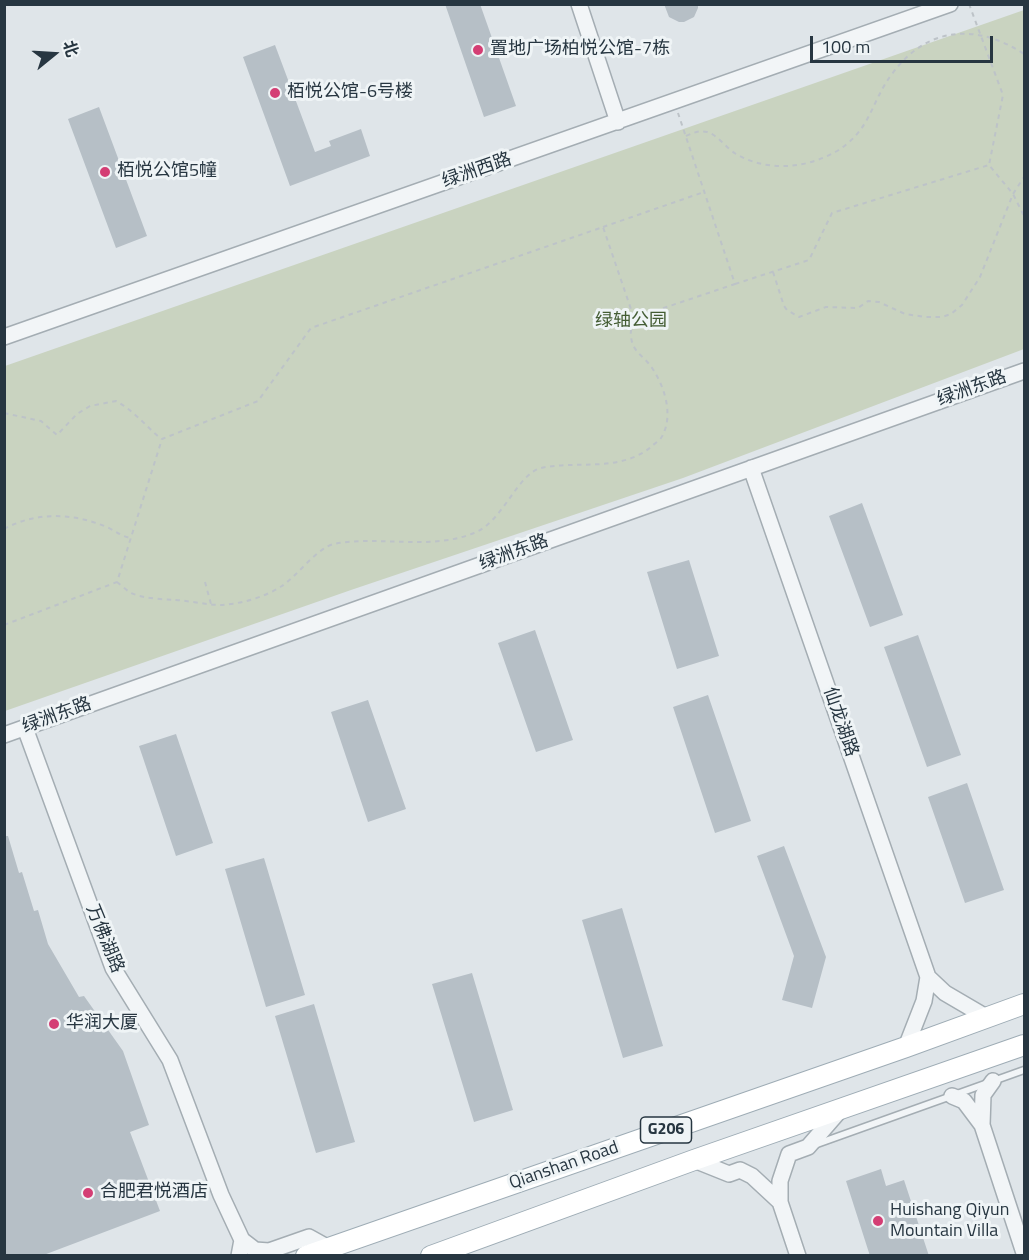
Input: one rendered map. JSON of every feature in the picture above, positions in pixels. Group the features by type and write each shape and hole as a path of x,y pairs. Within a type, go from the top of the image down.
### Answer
{"main road":[{"name":"Qianshan Road","path":"306,1256 1024,1004"},
{"name":"Qianshan Road","path":"431,1256 694,1160 1024,1045"}],"street":[{"path":"579,4 618,122"},
{"name":"绿洲西路","path":"4,337 950,4"},
{"name":"绿洲东路","path":"4,735 1024,371"},
{"name":"仙龙湖路","path":"751,468 928,977"},
{"name":"万佛湖路","path":"25,728 113,968 170,1060 241,1248"},
{"path":"928,977 945,993 986,1017"},
{"path":"906,1047 924,1001 928,977"},
{"path":"982,1125 983,1095 993,1081"},
{"path":"952,1096 964,1101 982,1125 1024,1253"},
{"path":"798,1256 780,1202 780,1181 789,1154 807,1148 841,1109"},
{"path":"694,1160 729,1174 740,1170 752,1176 780,1202"},
{"path":"241,1248 269,1251 309,1237 327,1247"},
{"path":"463,1256 479,1238"}],"lane":[{"path":"807,1148 1024,1070"}],"path":[{"path":"969,4 1003,94 989,165 1012,194 1024,216"},
{"path":"686,136 698,131 710,133 736,154 767,167 788,166 821,159 852,140 865,126 892,73 910,53 934,38 949,33 973,34 1007,42 1024,54"},
{"path":"674,102 735,284"},
{"path":"634,318 809,260 832,213 989,165"},
{"path":"773,272 784,306 799,317 826,307 858,308 868,301 879,302 905,314 926,317 951,314 971,293 989,257 998,234 998,227 1012,194 1024,177"},
{"path":"162,440 258,401 311,328 704,192"},
{"path":"117,582 132,593 150,598 221,605 248,601 281,587 303,569 320,550 330,544 353,540 443,541 475,533 496,518 527,476 539,468 600,465 643,453 661,439 666,422 667,403 661,383 649,364 636,352 630,335 634,318 603,226"},
{"path":"4,413 41,421 57,435 77,414 90,406 116,401 127,407 162,440"},
{"path":"117,582 162,440"},
{"path":"4,529 18,522 65,516 109,528 131,539"},
{"path":"4,625 117,582"},
{"path":"204,582 212,604"}],"green space":[{"name":"绿轴公园","path":"1024,10 1024,349 683,478 351,590 5,711 5,366"}],"building":[{"name":"置地广场柏悦公馆-7栋","path":"445,4 480,4 516,106 484,117"},
{"path":"664,4 698,4 698,8 694,17 679,22 669,17"},
{"name":"栢悦公馆-6号楼","path":"275,45 315,152 331,146 329,141 361,129 370,156 290,186 243,57"},
{"name":"栢悦公馆5幢","path":"99,107 147,236 116,248 68,119"},
{"path":"862,503 903,615 870,627 829,516"},
{"path":"689,560 719,656 677,669 647,572"},
{"path":"535,630 573,740 536,752 498,643"},
{"path":"918,635 961,755 927,767 884,647"},
{"path":"708,695 751,821 715,833 673,707"},
{"path":"368,700 406,809 368,822 331,712"},
{"path":"176,734 213,843 176,856 139,746"},
{"path":"967,783 1004,890 965,903 928,797"},
{"name":"华润大厦","path":"4,836 8,836 19,873 22,872 34,911 38,910 48,944 79,997 84,996 123,1051 149,1125 130,1132 160,1211 41,1256 4,1256"},
{"path":"784,846 826,957 812,1008 782,1000 794,956 757,856"},
{"path":"264,858 305,995 266,1007 225,869"},
{"path":"622,908 663,1046 623,1058 582,920"},
{"path":"472,973 513,1110 474,1122 432,984"},
{"path":"314,1004 355,1142 316,1153 275,1016"},
{"name":"Huishang Qiyun Mountain Villa","path":"881,1169 886,1186 904,1180 929,1256 870,1256 846,1181"}],"place":[{"name":"置地广场柏悦公馆-7栋","path":"478,50"},
{"name":"栢悦公馆-6号楼","path":"275,93"},
{"name":"栢悦公馆5幢","path":"105,172"},
{"name":"华润大厦","path":"54,1024"},
{"name":"合肥君悦酒店","path":"88,1193"},
{"name":"Huishang Qiyun Mountain Villa","path":"878,1221"}]}
